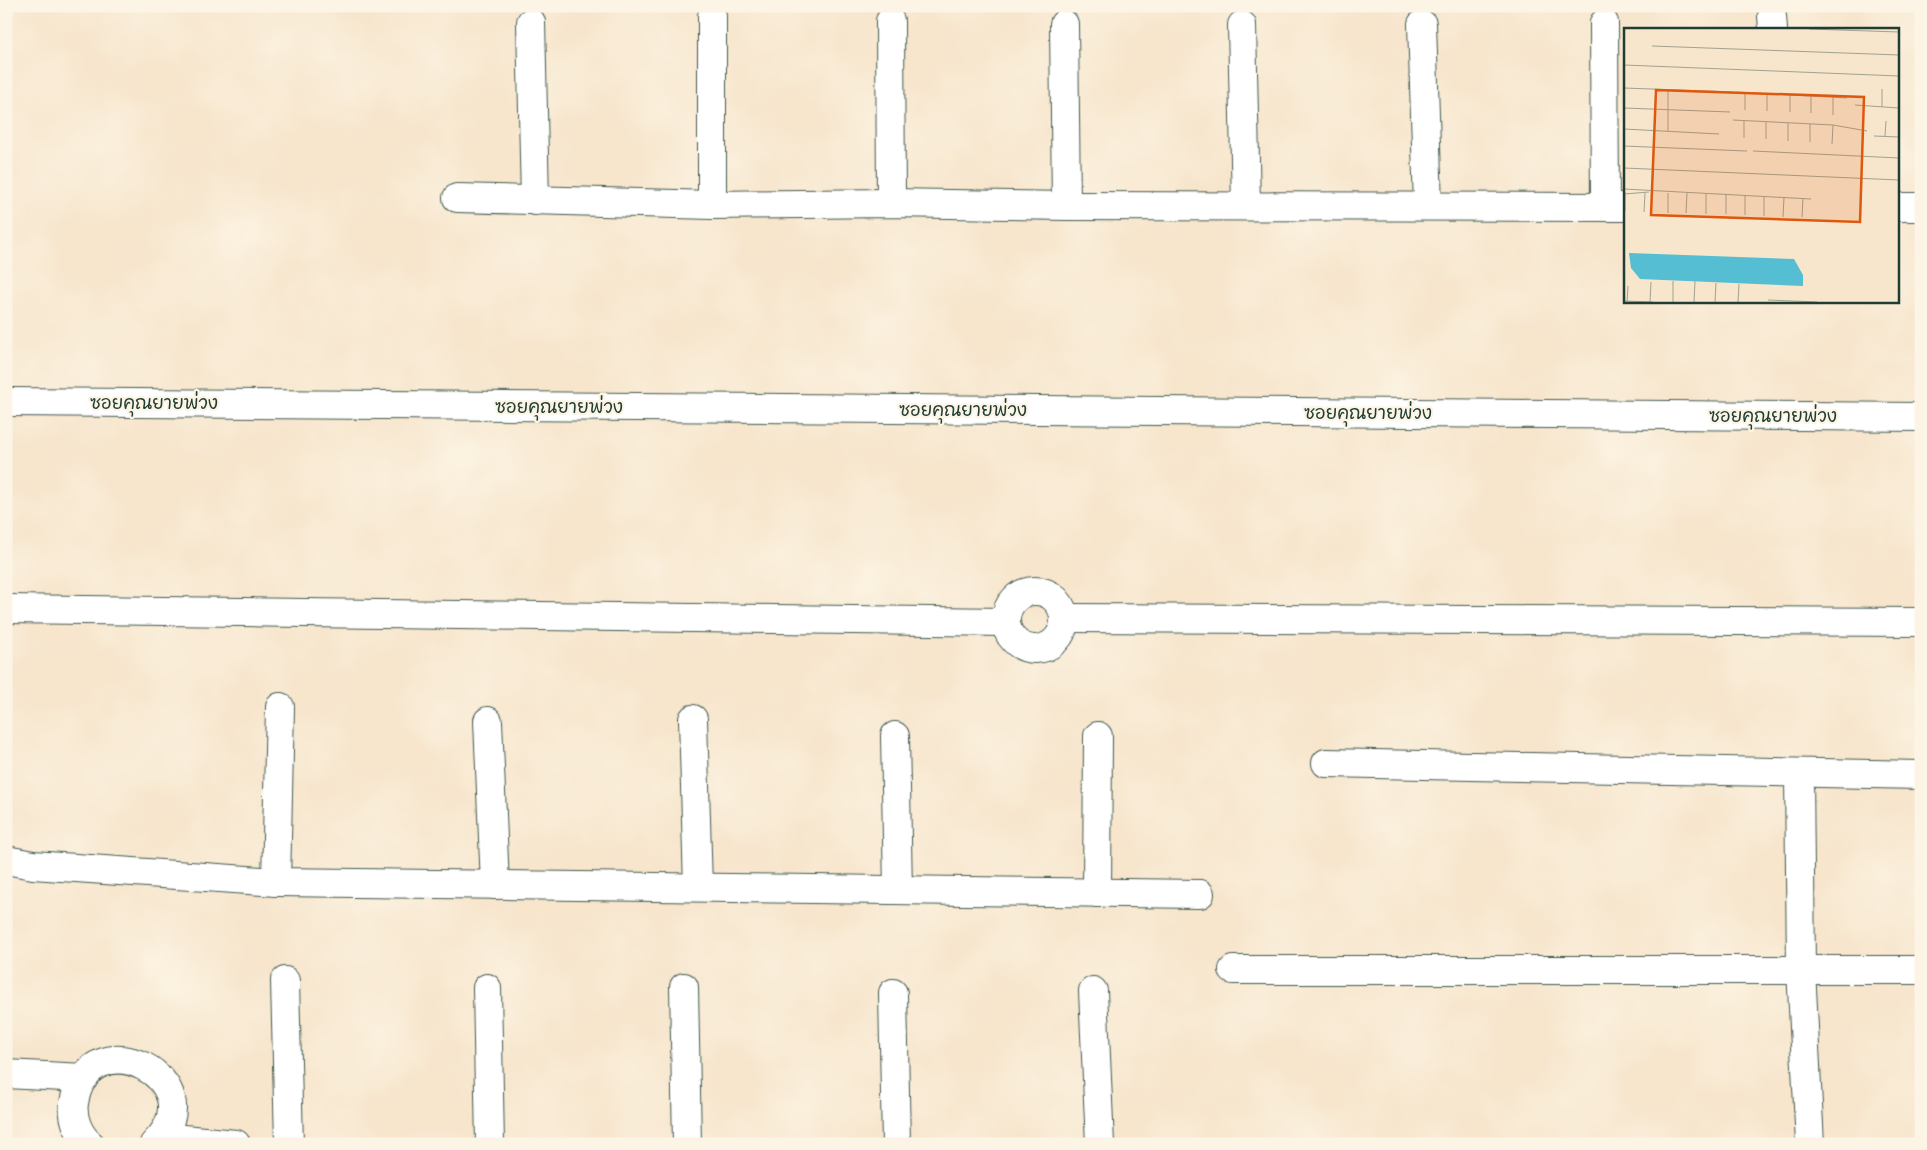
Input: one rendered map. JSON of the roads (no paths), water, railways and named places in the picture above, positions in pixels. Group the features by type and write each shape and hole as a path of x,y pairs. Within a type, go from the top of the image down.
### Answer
{"street":[{"path":"712,16 712,205"},
{"path":"890,21 891,203"},
{"path":"531,22 535,201"},
{"path":"457,198 712,205 891,203 1066,206 1615,207 1604,23"},
{"path":"1064,24 1066,206"},
{"path":"1422,24 1428,206"},
{"path":"1242,25 1246,206"},
{"path":"1900,207 1921,207"},
{"name":"ซอยคุณยายพ่วง","path":"6,402 1921,417"},
{"path":"1041,591 1052,596 1061,606 1065,618 1063,631 1055,641 1044,648 1031,649 1018,644 1010,634 1006,622 1008,609 1016,598 1028,592 1041,591"},
{"path":"6,609 1006,622"},
{"path":"1065,618 1921,622"},
{"path":"276,882 280,706"},
{"path":"693,719 698,888"},
{"path":"488,721 495,885"},
{"path":"895,736 898,890"},
{"path":"1097,893 1098,736"},
{"path":"1326,763 1921,775"},
{"path":"1799,773 1801,969 1810,1144"},
{"path":"6,860 33,865 276,882 1200,894"},
{"path":"1233,970 1921,970"},
{"path":"286,981 289,1144"},
{"path":"684,987 687,1144"},
{"path":"486,988 490,1144"},
{"path":"1093,991 1100,1144"},
{"path":"893,993 896,1144"},
{"path":"90,1144 77,1127 73,1110 76,1093 84,1078 95,1068 109,1061 124,1059 138,1062 152,1070 162,1080 169,1094 171,1109 169,1123 158,1140 236,1144"},
{"path":"6,1074 84,1078"}]}
